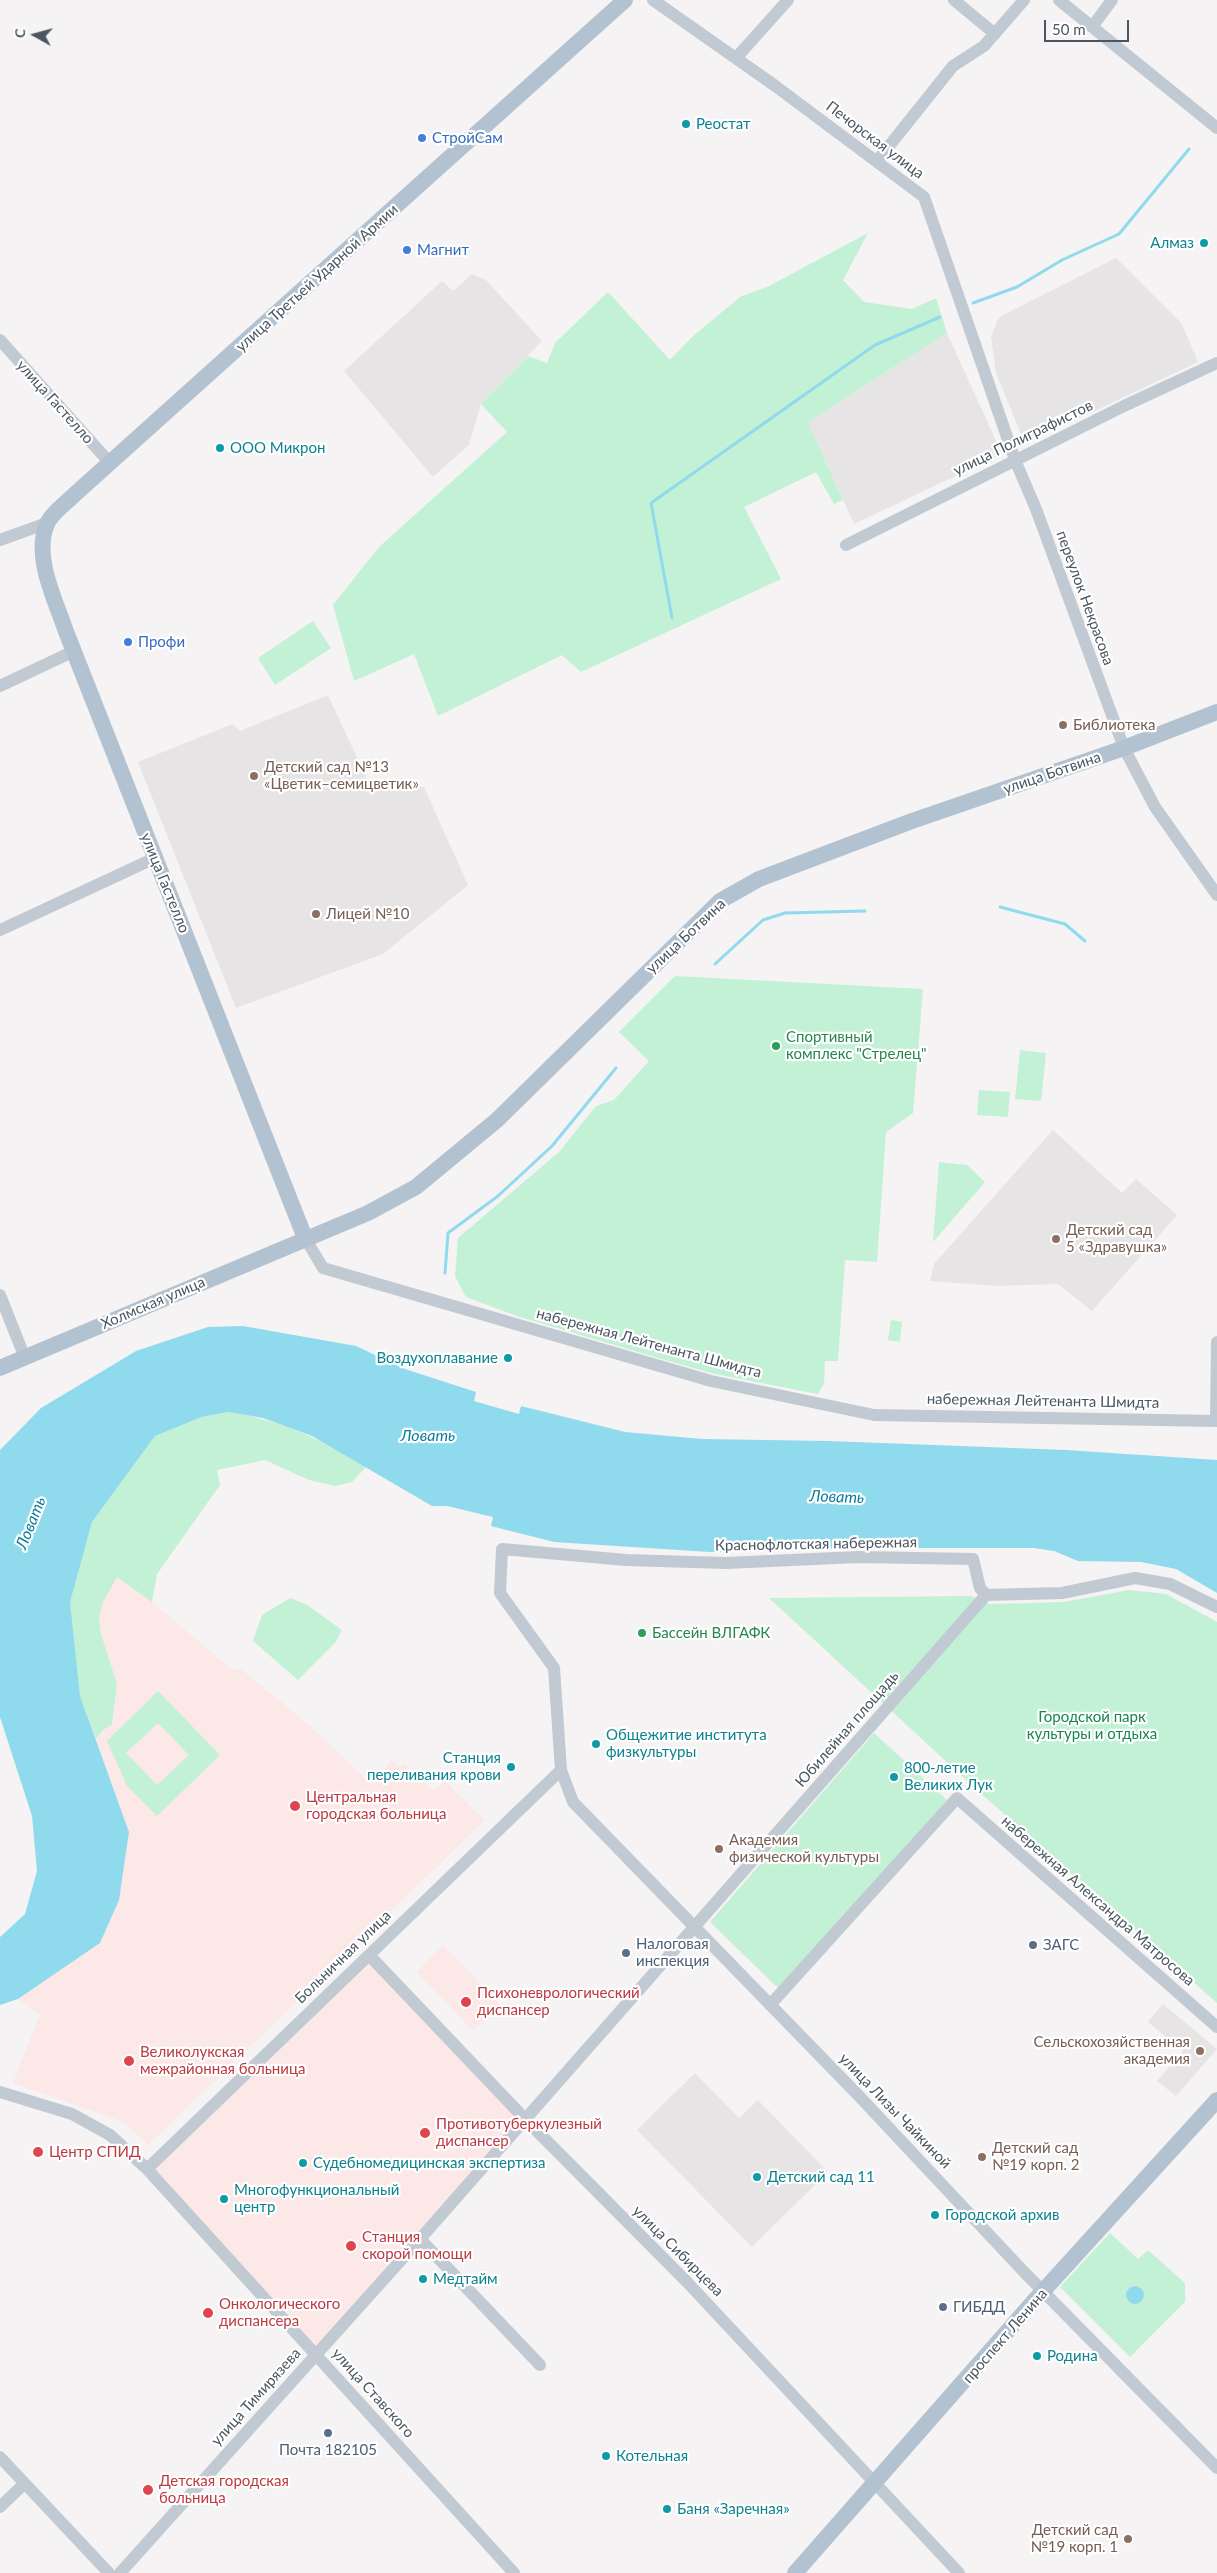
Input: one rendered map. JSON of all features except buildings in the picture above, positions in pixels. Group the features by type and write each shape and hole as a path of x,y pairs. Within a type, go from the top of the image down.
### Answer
{"main road":[{"name":"улица Третьей Ударной Армии","path":"47,523 110,463 626,0"},
{"name":"улица Гастелло","path":"47,523 43,549 45,571 74,651 306,1238"},
{"name":"улица Ботвина","path":"306,1238 368,1213 416,1187 497,1120 720,901 759,879 912,821 1124,748 1217,712"},
{"name":"Холмская улица","path":"0,1368 306,1238"},
{"name":"проспект Ленина","path":"795,2573 1044,2290 1217,2100"}],"street":[{"name":"Печорская улица","path":"653,0 736,58 924,197 1015,460"},
{"path":"736,58 788,0"},
{"path":"954,0 995,34"},
{"path":"877,161 953,66 984,46 1024,0"},
{"path":"1059,0 1217,128"},
{"path":"1092,27 1112,0"},
{"name":"улица Гастелло","path":"0,340 110,463"},
{"name":"улица Полиграфистов","path":"846,545 1157,390 1217,364"},
{"name":"переулок Некрасова","path":"1015,460 1036,509 1124,748 1155,807 1217,895"},
{"name":"улица Третьей Ударной Армии","path":"0,540 47,523"},
{"path":"0,686 74,651"},
{"path":"0,930 155,858"},
{"name":"набережная Лейтенанта Шмидта","path":"306,1238 323,1268 711,1381 874,1415 1217,1421"},
{"path":"0,1295 24,1358"},
{"path":"1217,1342 1217,1421"},
{"name":"Краснофлотская набережная","path":"502,1549 626,1560 726,1563 858,1557 973,1559 980,1588 986,1595"},
{"name":"улица Лизы Чайкиной","path":"502,1549 500,1593 554,1668 561,1770 573,1802 1025,2272 1217,2468"},
{"path":"986,1595 1062,1593 1135,1578 1170,1584 1217,1607"},
{"name":"Юбилейная площадь","path":"734,1884 986,1595"},
{"name":"Больничная улица","path":"147,2169 561,1770"},
{"name":"набережная Александра Матросова","path":"770,2005 957,1798 1217,2027"},
{"name":"улица Тимирязева","path":"120,2573 420,2239 524,2118 734,1884"},
{"name":"улица Сибирцева","path":"369,1954 524,2118 687,2282 959,2573"},
{"name":"улица Ставского","path":"0,2092 72,2114 110,2135 147,2169 514,2573"},
{"path":"420,2239 540,2364"},
{"path":"0,2457 109,2573"},
{"path":"0,2507 24,2484"}],"shaded area":[{"path":"1116,258 1182,324 1198,362 1025,444 996,373 991,336 999,317"},
{"path":"472,274 486,280 542,341 481,404 469,445 433,477 344,371 442,281 453,291"},
{"path":"947,333 1002,454 854,524 808,422"},
{"name":"Лицей №10","path":"328,695 372,790 397,778 402,785 424,787 468,885 383,954 236,1008 138,762 233,724 240,731"},
{"name":"Детский сад 5 «Здравушка»","path":"1053,1130 1122,1193 1136,1179 1177,1215 1092,1311 1058,1284 996,1286 930,1281 934,1264"},
{"name":"Центральная городская больница","path":"116,1577 152,1602 231,1669 242,1670 308,1724 371,1784 392,1760 399,1767 404,1764 433,1791 445,1781 485,1820 148,2145 124,2122 13,2083 40,2015 18,1999 100,1943 129,1832 96,1739 103,1730 112,1725 117,1684 101,1634 99,1618 103,1602"},
{"path":"443,1945 500,2004 473,2031 417,1972"},
{"path":"368,1961 519,2118 315,2349 152,2169"},
{"name":"Сельскохозяйственная академия","path":"1163,2004 1217,2049 1176,2096 1157,2081 1183,2051 1148,2022"},
{"path":"695,2073 739,2118 758,2100 828,2172 752,2247 637,2130"}],"green space":[{"path":"868,233 843,280 864,302 912,309 936,298 947,333 808,422 843,500 834,504 816,472 744,507 781,579 581,672 562,655 438,716 414,654 354,681 333,605 379,547 507,432 481,404 528,356 547,363 555,343 608,292 670,360 693,336 740,297 769,286"},
{"path":"313,621 331,648 275,685 258,658"},
{"path":"675,976 923,989 913,1113 886,1132 877,1262 845,1260 838,1361 825,1361 824,1384 818,1394 715,1374 517,1316 466,1297 455,1276 458,1238 559,1152 596,1106 614,1100 649,1061 619,1032"},
{"path":"1020,1050 1046,1053 1041,1101 1015,1099"},
{"path":"979,1090 1010,1092 1008,1117 977,1115"},
{"path":"939,1162 967,1165 985,1182 933,1242"},
{"path":"891,1320 902,1322 900,1342 888,1340"},
{"path":"228,1412 267,1420 300,1432 333,1447 367,1466 352,1482 335,1486 309,1480 265,1460 217,1470 220,1485 157,1574 152,1602 117,1577 103,1602 99,1618 101,1634 117,1684 112,1725 103,1730 96,1739 80,1696 69,1602 92,1522 155,1436 202,1417"},
{"name":"Городской парк культуры и отдыха","path":"1129,1590 1166,1594 1217,1622 1217,2003 976,1789 769,1598 971,1596 989,1604 1064,1602"},
{"path":"290,1598 307,1605 342,1630 335,1643 298,1680 253,1641 262,1615"},
{"path":"158,1691 220,1755 157,1816 127,1786 107,1741","holes":["158,1723 189,1755 157,1785 126,1753"]},
{"path":"874,1733 947,1800 780,1990 710,1922"},
{"path":"1110,2233 1138,2259 1148,2250 1185,2283 1185,2302 1130,2357 1060,2287"}],"water":[{"name":"Ловать","path":"243,1326 356,1346 405,1369 476,1392 474,1401 519,1414 521,1406 625,1432 702,1439 829,1441 1066,1450 1217,1460 1217,1593 1176,1569 1141,1562 1078,1561 1054,1551 1034,1548 841,1548 710,1552 554,1542 491,1526 493,1517 447,1506 432,1506 312,1436 263,1418 228,1412 202,1417 155,1436 92,1522 70,1602 80,1696 129,1832 119,1900 100,1943 18,1999 0,2005 0,1937 25,1914 37,1871 32,1816 0,1717 0,1450 41,1408 136,1351 208,1327"},
{"path":"1135,2286 1141,2289 1144,2295 1141,2301 1135,2304 1129,2301 1126,2295 1129,2289"}],"waterway":[{"path":"973,303 1017,287 1062,260 1119,234 1189,149"},
{"path":"672,618 651,503 875,345 940,317"},
{"path":"1000,907 1065,924 1085,941"},
{"path":"715,964 763,920 785,913 865,911"},
{"path":"445,1273 448,1233 498,1196 552,1146 616,1068"}],"place":[{"name":"Реостат","path":"686,124"},
{"name":"СтройСам","path":"422,138"},
{"name":"Алмаз","path":"1204,243"},
{"name":"Магнит","path":"407,250"},
{"name":"ООО Микрон","path":"220,448"},
{"name":"Профи","path":"128,642"},
{"name":"Библиотека","path":"1063,725"},
{"name":"Детский сад №13 «Цветик–семицветик»","path":"254,776"},
{"name":"Лицей №10","path":"316,914"},
{"name":"Спортивный комплекс \"Стрелец\"","path":"776,1046"},
{"name":"Детский сад 5 «Здравушка»","path":"1056,1239"},
{"name":"Воздухоплавание","path":"508,1358"},
{"name":"Бассейн ВЛГАФК","path":"642,1633"},
{"name":"Общежитие института физкультуры","path":"596,1744"},
{"name":"Станция переливания крови","path":"511,1767"},
{"name":"800-летие Великих Лук","path":"894,1777"},
{"name":"Центральная городская больница","path":"295,1806"},
{"name":"Aкадемия физической культуры","path":"719,1849"},
{"name":"ЗАГС","path":"1033,1945"},
{"name":"Налоговая инспекция","path":"626,1953"},
{"name":"Психоневрологический диспансер","path":"466,2002"},
{"name":"Сельскохозяйственная академия","path":"1200,2051"},
{"name":"Великолукская межрайонная больница","path":"129,2061"},
{"name":"Противотуберкулезный диспансер","path":"425,2133"},
{"name":"Центр СПИД","path":"38,2152"},
{"name":"Детский сад №19 корп. 2","path":"982,2157"},
{"name":"Судебномедицинская экспертиза","path":"303,2163"},
{"name":"Детский сад 11","path":"757,2177"},
{"name":"Многофункциональный центр","path":"224,2199"},
{"name":"Городской архив","path":"935,2215"},
{"name":"Станция скорой помощи","path":"351,2246"},
{"name":"Медтайм","path":"423,2279"},
{"name":"ГИБДД","path":"943,2307"},
{"name":"Онкологического диспансера","path":"208,2313"},
{"name":"Родина","path":"1037,2356"},
{"name":"Почта 182105","path":"328,2433"},
{"name":"Котельная","path":"606,2456"},
{"name":"Детская городская больница","path":"148,2490"},
{"name":"Баня «Заречная»","path":"667,2509"},
{"name":"Детский сад №19 корп. 1","path":"1128,2539"}]}
